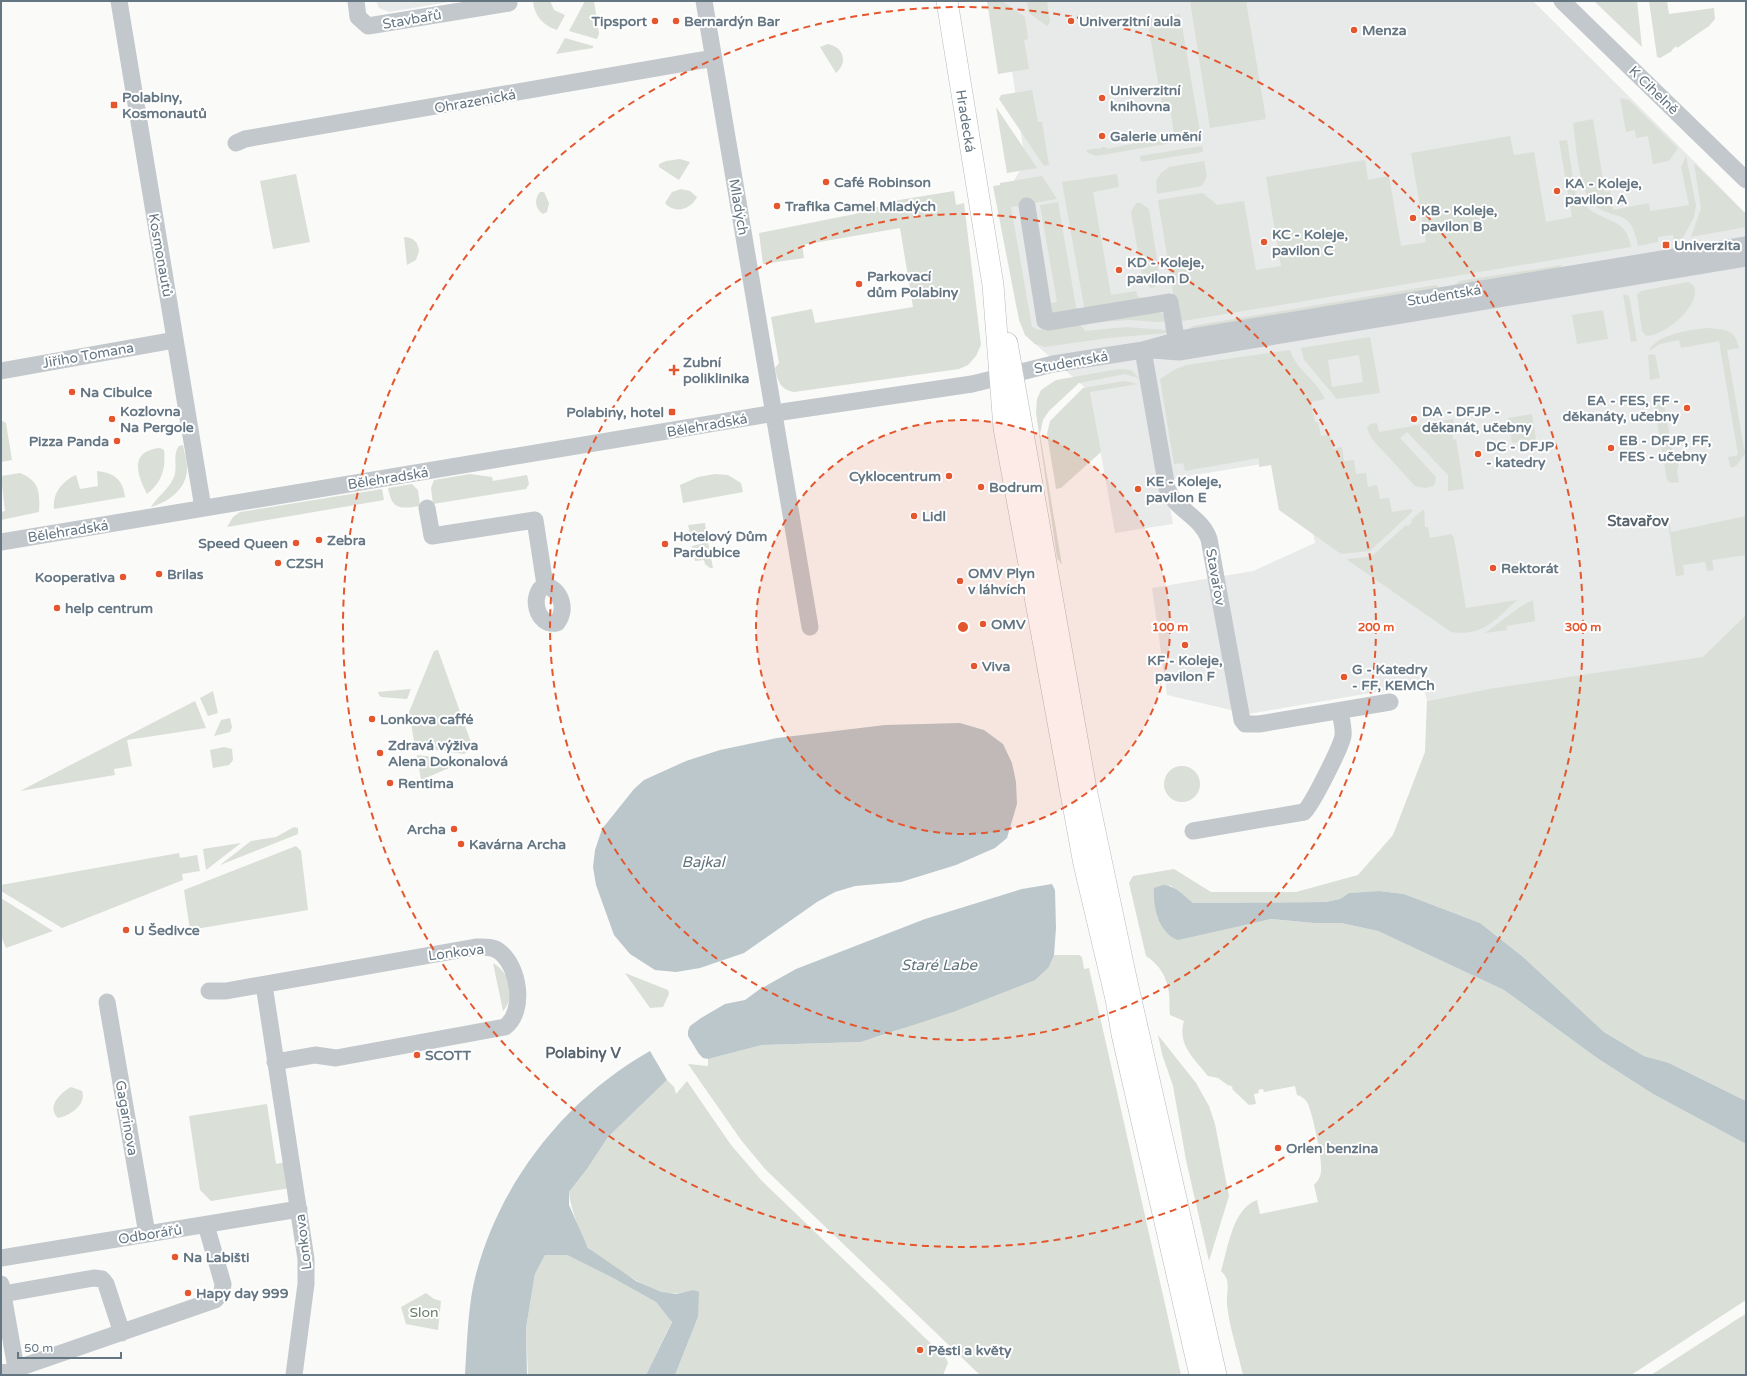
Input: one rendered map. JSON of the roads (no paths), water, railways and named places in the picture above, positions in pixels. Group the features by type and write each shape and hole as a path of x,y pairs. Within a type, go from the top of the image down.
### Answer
{"main road":[{"name":"Hradecká","path":"947,1 1006,375"},
{"path":"1006,375 1004,428 1026,557 1045,648 1084,864 1116,999 1124,1042 1200,1375"},
{"path":"1006,375 1086,789 1126,978 1216,1375"}],"street":[{"name":"Kosmonautů","path":"119,1 203,508"},
{"name":"Stavbařů","path":"356,1 358,17 368,26 509,3"},
{"name":"Mladých","path":"704,1 775,413"},
{"name":"K Cihelně","path":"1562,1 1746,180"},
{"name":"Ohrazenická","path":"236,144 245,139 714,58"},
{"path":"1027,206 1045,321 1048,322 1170,302 1178,346"},
{"name":"Studentská","path":"1178,346 1746,245"},
{"name":"Studentská","path":"1006,375 1065,361 1178,346 1746,258"},
{"name":"Jiřího Tomana","path":"1,371 175,340"},
{"name":"Stavařov","path":"1143,350 1167,488 1170,497 1176,504 1199,521 1204,527 1209,539 1242,720 1245,724 1259,724 1390,702"},
{"name":"Bělehradská","path":"1,542 775,413 953,387 1006,375"},
{"path":"775,413 810,628"},
{"path":"427,508 432,536 535,520 545,585"},
{"path":"1193,832 1304,812 1312,802 1341,742 1343,728 1340,711"},
{"name":"Lonkova","path":"209,991 226,991 264,985 483,947 495,949 504,956 515,977 517,987 515,1013 510,1024 505,1027 336,1058 315,1055 275,1062"},
{"name":"Lonkova","path":"264,985 299,1209 307,1272 294,1375"},
{"name":"Gagarinova","path":"107,1002 146,1234"},
{"name":"Odborářů","path":"1,1258 299,1209"},
{"path":"122,1333 106,1284 102,1279 94,1278 2,1289 9,1371 122,1333 210,1303 222,1293 223,1284 206,1224"}],"water":[{"name":"Bajkal","path":"960,723 984,730 1003,744 1012,763 1016,782 1017,804 1007,838 995,848 956,865 901,882 855,886 835,892 817,902 744,953 700,968 676,972 655,970 630,954 614,935 596,885 593,867 595,850 602,829 634,789 644,780 686,761 720,750 777,738 885,725"},
{"name":"Staré Labe","path":"1052,884 1055,890 1056,928 1054,955 1049,967 1035,980 953,1012 861,1042 762,1045 708,1059 703,1058 699,1054 688,1036 690,1026 701,1018 725,1004 745,1000 760,989 796,969 925,919 1022,889"},
{"path":"1163,885 1176,889 1193,903 1326,902 1340,899 1349,893 1379,891 1404,894 1480,923 1522,956 1604,1032 1644,1056 1669,1063 1746,1101 1746,1144 1653,1094 1597,1058 1504,990 1378,931 1341,923 1314,923 1271,919 1178,940 1171,937 1166,932 1161,925 1156,911 1154,888"},
{"path":"650,1051 667,1080 608,1137 587,1169 569,1192 569,1205 588,1248 636,1281 661,1292 676,1294 693,1290 699,1292 698,1317 675,1375 646,1375 672,1322 656,1302 567,1255 545,1255 535,1274 526,1328 527,1375 465,1375 469,1313 475,1278 486,1243 501,1209 519,1177 540,1147 564,1119 590,1093 619,1071"}],"place":[{"name":"Tipsport","path":"655,21"},
{"name":"Bernardýn Bar","path":"676,21"},
{"name":"Univerzitní aula","path":"1071,21"},
{"name":"Menza","path":"1354,30"},
{"name":"Univerzitní knihovna","path":"1102,98"},
{"name":"Polabiny, Kosmonautů","path":"114,105"},
{"name":"Galerie umění","path":"1102,136"},
{"name":"Café Robinson","path":"826,182"},
{"name":"KA - Koleje, pavilon A","path":"1557,191"},
{"name":"Trafika Camel Mladých","path":"777,206"},
{"name":"KB - Koleje, pavilon B","path":"1413,218"},
{"name":"KC - Koleje, pavilon C","path":"1264,242"},
{"name":"Univerzita","path":"1666,245"},
{"name":"KD - Koleje, pavilon D","path":"1119,270"},
{"name":"Parkovací dům Polabiny","path":"859,284"},
{"name":"Zubní poliklinika","path":"674,370"},
{"name":"Na Cibulce","path":"72,392"},
{"name":"EA - FES, FF - děkanáty, učebny","path":"1687,408"},
{"name":"Polabiny, hotel","path":"672,412"},
{"name":"Kozlovna Na Pergole","path":"112,419"},
{"name":"DA - DFJP - děkanát, učebny","path":"1414,419"},
{"name":"Pizza Panda","path":"117,441"},
{"name":"EB - DFJP, FF, FES - učebny","path":"1611,448"},
{"name":"DC - DFJP - katedry","path":"1478,454"},
{"name":"Cyklocentrum","path":"949,476"},
{"name":"Bodrum","path":"981,487"},
{"name":"KE - Koleje, pavilon E","path":"1138,489"},
{"name":"Lidl","path":"914,516"},
{"name":"Zebra","path":"319,540"},
{"name":"Speed Queen","path":"296,543"},
{"name":"Hotelový Dům Pardubice","path":"665,544"},
{"name":"CZSH","path":"278,563"},
{"name":"Rektorát","path":"1493,568"},
{"name":"Brilas","path":"159,574"},
{"name":"Kooperativa","path":"123,577"},
{"name":"OMV Plyn v láhvích","path":"960,581"},
{"name":"help centrum","path":"57,608"},
{"name":"OMV","path":"983,624"},
{"name":"KF - Koleje, pavilon F","path":"1185,645"},
{"name":"Viva","path":"974,666"},
{"name":"G - Katedry - FF, KEMCh","path":"1344,677"},
{"name":"Lonkova caffé","path":"372,719"},
{"name":"Zdravá výživa Alena Dokonalová","path":"380,753"},
{"name":"Rentima","path":"390,783"},
{"name":"Archa","path":"454,829"},
{"name":"Kavárna Archa","path":"461,844"},
{"name":"U Šedivce","path":"126,930"},
{"name":"SCOTT","path":"417,1055"},
{"name":"Orlen benzina","path":"1278,1148"},
{"name":"Na Labišti","path":"175,1257"},
{"name":"Hapy day 999","path":"188,1293"},
{"name":"Pěsti a květy","path":"920,1350"}],"district":[{"name":"Stavařov","path":"1638,521"},
{"name":"Polabiny V","path":"583,1053"}],"park label":[{"name":"Slon","path":"424,1312"}]}
